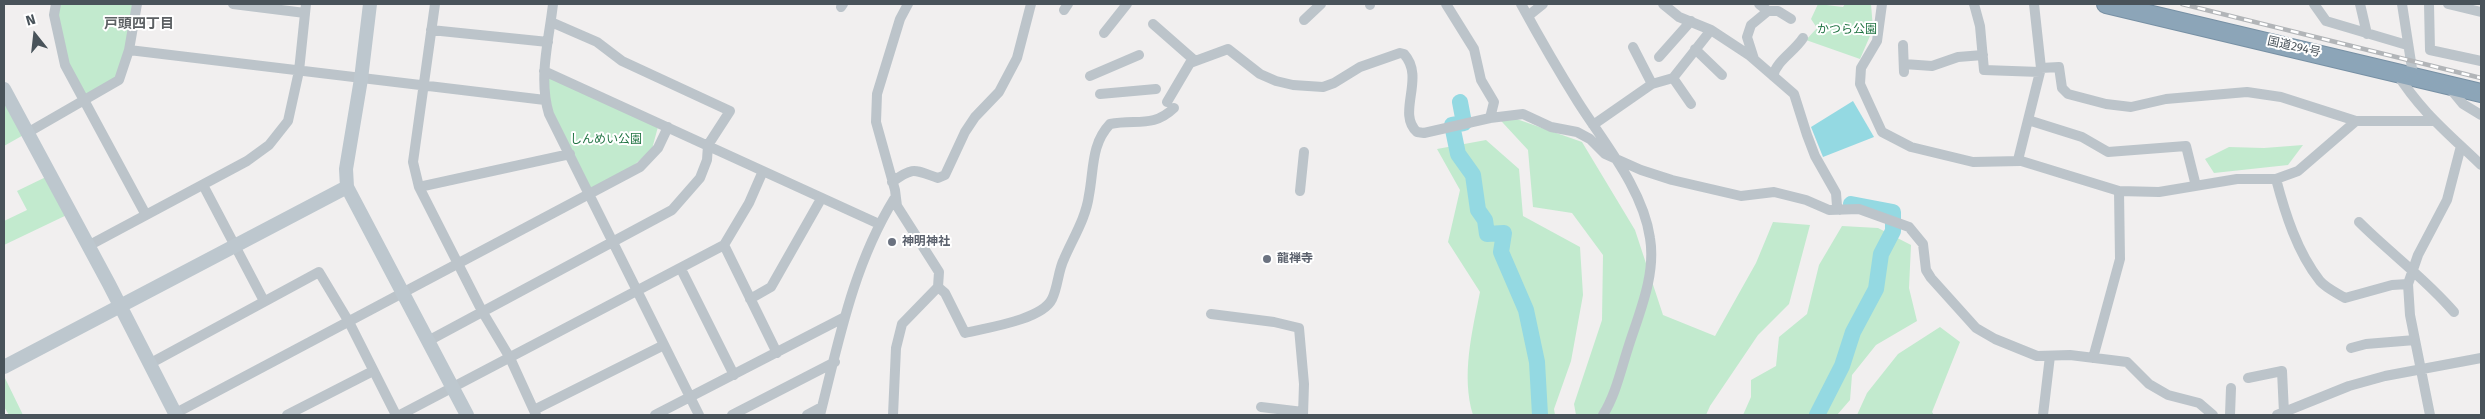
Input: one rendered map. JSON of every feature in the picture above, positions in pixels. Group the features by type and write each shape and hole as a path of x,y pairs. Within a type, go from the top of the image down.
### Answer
{"highway":[{"name":"国道294号","path":"2106,4 2413,75 2481,93"}],"street":[{"path":"56,4 54,15 65,65 146,215"},
{"path":"27,133 119,80 129,50 136,4"},
{"path":"88,246 248,161 269,145 288,121 299,71 305,9 233,4"},
{"path":"370,4 361,79 346,169 347,187 468,415"},
{"path":"435,4 413,162 419,187 482,311 510,358 535,413 664,344"},
{"path":"554,4 544,71 545,100 549,114 699,415"},
{"path":"898,4 900,19"},
{"path":"893,415 896,348 902,324 938,287 939,272 904,220 894,199 892,182 880,142 875,108 877,94 900,19 908,4"},
{"path":"892,182 909,170 915,170 938,178 945,176 965,132 975,117 999,92 1017,58 1032,4"},
{"path":"1104,33 1127,4"},
{"path":"1304,20 1321,4"},
{"path":"1446,4 1474,48 1481,80 1494,102 1490,118"},
{"path":"1521,4 1558,70 1592,125 1616,158 1645,217 1651,254 1645,295 1618,374 1613,398 1603,415"},
{"path":"1528,16 1543,4"},
{"path":"1663,4 1679,17 1711,30 1754,59 1794,94 1815,156 1836,193 1837,206 1840,210"},
{"path":"1759,4 1768,11"},
{"path":"1882,4 1877,41 1861,68 1860,84 1882,132 1911,147 1973,162 2020,161 2119,191 2159,192 2237,179 2276,179 2298,171 2356,121"},
{"path":"1974,4 1980,26 1984,70 2041,70 2059,67 2062,88 2068,94 2106,104 2131,107 2166,99 2247,92 2281,96 2356,121 2433,121"},
{"path":"2020,161 2018,160 2041,70 2034,4"},
{"path":"2314,4 2326,21 2407,45"},
{"path":"2360,4 2367,34"},
{"path":"2402,4 2413,75"},
{"path":"2429,4 2430,50 2481,61"},
{"path":"2454,5 2481,12"},
{"path":"1754,59 1747,37 1751,25 1768,11 1782,8 1791,19"},
{"path":"1659,57 1691,21"},
{"path":"428,340 672,210 700,178 707,160 708,145 730,111 622,61 597,42 551,22"},
{"path":"1153,24 1194,60"},
{"path":"431,30 548,42"},
{"path":"1592,125 1652,84 1673,78 1711,30"},
{"path":"1773,76 1775,67 1796,48 1803,38"},
{"path":"1904,45 1904,68 1932,66 1958,57 1983,55"},
{"path":"1632,47 1652,84"},
{"path":"938,287 945,292 964,333 1006,323 1042,309 1052,300 1060,267 1086,213 1094,150 1104,131 1110,124 1146,122 1163,118 1184,70 1194,60 1228,49 1260,74 1276,81 1293,85 1323,86 1334,83 1360,67 1400,53 1408,58 1412,73 1410,120 1411,126 1417,132 1441,130 1490,118 1523,114 1550,127 1578,132 1590,139 1605,154 1641,170 1706,189 1741,196 1774,192 1806,200 1829,210 1859,209 1909,227 1923,244 1926,270 1931,278 1976,328 2021,351 2037,356 2093,358 2127,362 2149,384 2168,395 2199,403 2213,415"},
{"path":"1695,49 1722,75"},
{"path":"129,50 545,100"},
{"path":"1090,76 1139,55"},
{"path":"544,71 879,224"},
{"path":"2395,71 2412,98 2433,121 2481,165"},
{"path":"1673,78 1691,104"},
{"path":"2446,84 2463,104 2481,116"},
{"path":"4,89 151,362 176,414 591,195 640,167 658,148 668,127"},
{"path":"1100,94 1156,89"},
{"path":"2028,120 2082,136 2108,152 2186,146 2196,186"},
{"path":"2430,415 2414,340 2408,284 2411,271 2447,200 2461,146"},
{"path":"1300,191 1304,152"},
{"path":"419,187 570,154"},
{"path":"400,415 638,292 724,245 749,203 764,171"},
{"path":"2276,179 2287,218 2305,259 2321,282 2345,298 2392,285 2408,284"},
{"path":"203,184 264,301"},
{"path":"4,367 347,187"},
{"path":"2093,358 2120,259 2119,191"},
{"path":"750,299 771,287 822,199"},
{"path":"807,415 821,411 835,362 843,318 872,238 894,199"},
{"path":"2359,222 2411,271 2433,287 2454,312"},
{"path":"724,245 777,353"},
{"path":"681,269 734,375"},
{"path":"151,362 319,272 349,322 396,415"},
{"path":"1211,314 1274,322 1299,328 1304,384 1303,414 1262,408"},
{"path":"655,415 843,318"},
{"path":"2351,348 2366,344 2414,340"},
{"path":"2043,415 2050,356"},
{"path":"2248,378 2282,371 2281,414 2349,386 2420,369 2481,358"},
{"path":"732,415 835,362"},
{"path":"287,415 373,371"},
{"path":"2230,415 2231,388"}],"green space":[{"path":"56,4 137,4 119,80 84,101 65,65"},
{"name":"かつら公園","path":"1818,4 1843,7 1845,4 1871,4 1873,29 1860,59 1806,40 1817,28 1811,19"},
{"name":"しんめい公園","path":"544,71 659,123 652,149 631,168 591,195 549,114"},
{"path":"4,89 27,133 4,146"},
{"path":"1491,110 1582,142 1635,230 1663,315 1715,336 1756,263 1773,222 1810,225 1789,304 1758,335 1710,406 1706,415 1576,415 1574,404 1602,320 1603,255 1572,213 1533,207 1528,150"},
{"path":"1486,140 1519,169 1523,216 1580,247 1583,295 1571,361 1554,409 1555,415 1473,415 1468,385 1468,369 1471,338 1480,292 1448,242 1460,190 1437,149"},
{"path":"2303,145 2288,165 2214,173 2205,159 2229,147 2264,148"},
{"path":"50,175 71,213 4,245 4,221 27,210 17,191"},
{"path":"1842,226 1878,228 1911,245 1909,288 1917,321 1876,345 1852,375 1850,400 1837,415 1743,415 1751,397 1751,380 1776,366 1779,337 1807,314 1819,265"},
{"path":"1940,327 1960,342 1932,412 1934,415 1857,415 1867,393 1898,354"},
{"path":"4,376 23,415 9,415 4,407"}],"water":[{"path":"1853,101 1874,137 1823,157 1811,127"}],"waterway":[{"path":"1460,102 1464,123 1452,125 1458,154 1473,175 1478,210 1485,220 1487,234 1504,233 1501,252 1526,310 1537,362 1540,415"},
{"path":"1817,415 1842,366 1853,332 1876,289 1881,254 1893,231 1893,212 1851,204"}],"railway":[{"path":"2182,4 2481,78"}],"place":[{"name":"神明神社","path":"892,242"},
{"name":"龍禅寺","path":"1267,259"}],"district":[{"name":"戸頭四丁目","path":"139,24"}]}
